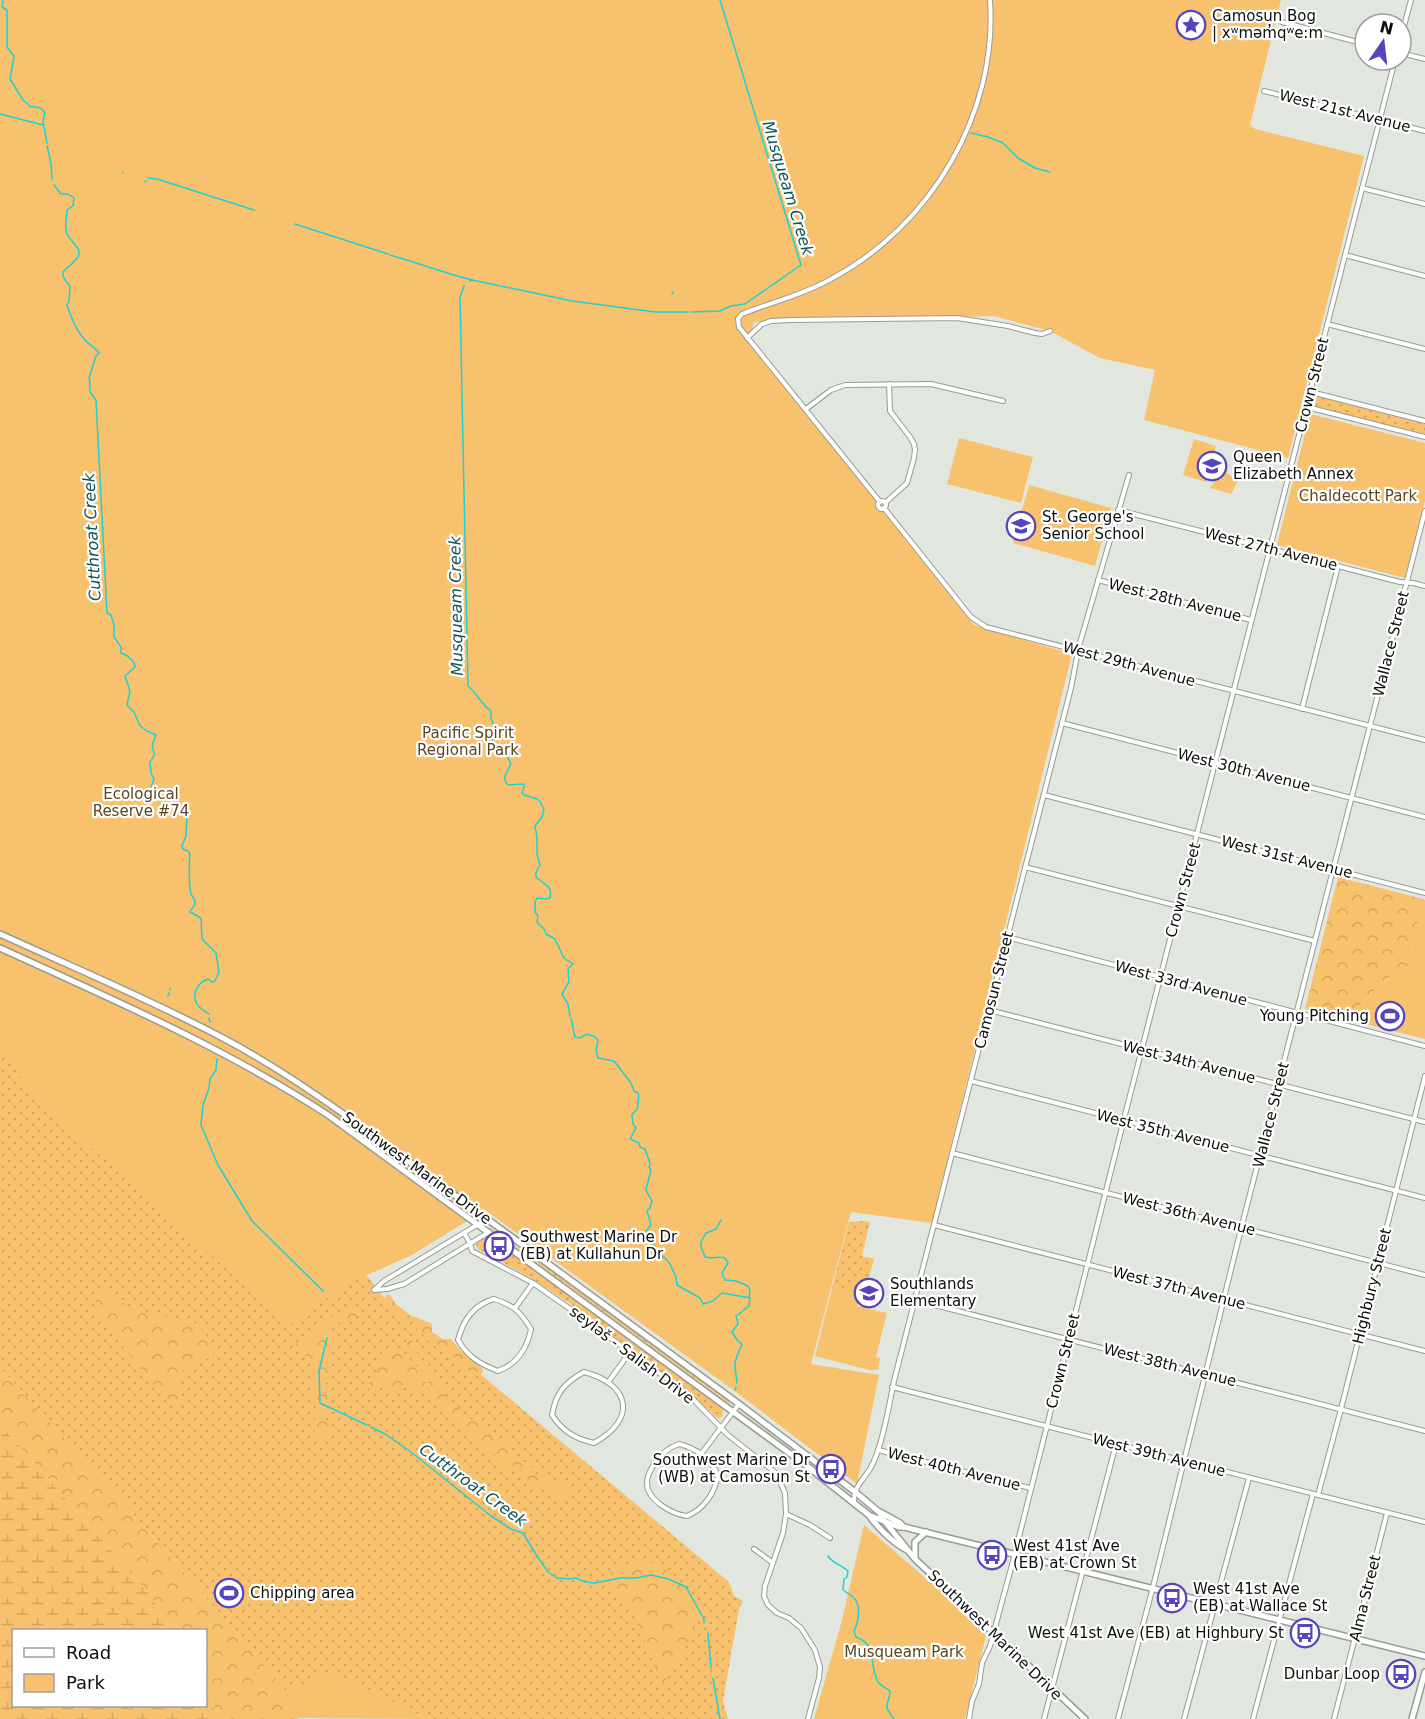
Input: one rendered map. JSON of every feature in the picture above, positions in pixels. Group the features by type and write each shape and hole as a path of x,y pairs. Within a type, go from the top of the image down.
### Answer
{"main road":[{"name":"Southwest Marine Drive","path":"0,934 165,1009 225,1039 306,1087 353,1120 855,1491 879,1512 915,1559 1085,1719"},
{"name":"Southwest Marine Drive","path":"0,948 159,1021 266,1076 339,1122 734,1411 854,1502 901,1547 907,1550"},
{"path":"879,1512 900,1523 903,1527"},
{"path":"871,1516 900,1527 1425,1656"},
{"path":"915,1559 915,1542 926,1532"},
{"path":"1412,1719 1425,1672"}],"street":[{"path":"990,0 989,42 984,81 978,102 954,158 937,185 905,224 886,242 855,265 810,290 742,314 738,319 739,327 747,338 762,324 771,321 957,318 1042,334 1050,331"},
{"path":"1282,22 1353,41"},
{"name":"Crown Street","path":"969,1719 982,1663 994,1632 1392,72"},
{"name":"West 21st Avenue","path":"1264,91 1425,131"},
{"path":"1362,188 1425,204"},
{"path":"1345,255 1425,276"},
{"path":"1327,324 1425,349"},
{"name":"West 29th Avenue","path":"747,338 883,504 934,572 977,622 1078,651 1425,740"},
{"path":"883,504 907,483 915,450 910,437 890,411 889,384"},
{"path":"806,409 838,386 931,384 1003,401"},
{"path":"1311,392 1425,421"},
{"path":"1307,407 1425,437"},
{"name":"Camosun Street","path":"854,1502 855,1491 872,1465 878,1450 892,1387 1044,795 1078,651 1129,475"},
{"name":"West 27th Avenue","path":"1118,510 1425,586"},
{"name":"Wallace Street","path":"1119,1719 1204,1374 1425,512"},
{"path":"1302,709 1338,566"},
{"name":"West 28th Avenue","path":"1098,580 1251,620"},
{"name":"West 30th Avenue","path":"1062,723 1425,817"},
{"name":"West 31st Avenue","path":"1044,795 1425,893"},
{"path":"1025,867 1315,941"},
{"name":"West 33rd Avenue","path":"1007,938 1425,1046"},
{"name":"West 34th Avenue","path":"989,1010 1425,1122"},
{"name":"Highbury Street","path":"1253,1719 1279,1620 1341,1409 1425,1076"},
{"name":"West 35th Avenue","path":"971,1082 1425,1198"},
{"name":"West 36th Avenue","path":"952,1154 1425,1275"},
{"path":"487,1219 384,1281 374,1290 404,1284 489,1232"},
{"name":"West 37th Avenue","path":"934,1225 1425,1351"},
{"name":"seyləš - Salish Drive","path":"464,1233 472,1251 533,1283 689,1395 721,1428 776,1473 785,1493 786,1514 783,1533 765,1586 764,1596 768,1605 777,1613 789,1618 801,1629 815,1650 820,1667 808,1719"},
{"path":"515,1308 533,1283"},
{"path":"494,1299 515,1308 531,1329 528,1343 522,1353 510,1367 498,1371 472,1359 458,1340 462,1326 473,1309 483,1302 494,1299"},
{"name":"West 38th Avenue","path":"915,1299 1425,1431"},
{"path":"609,1381 630,1352"},
{"path":"584,1372 609,1381 623,1399 623,1411 619,1422 607,1436 594,1443 580,1440 558,1425 552,1415 554,1402 566,1383 584,1372"},
{"name":"West 39th Avenue","path":"892,1387 1425,1522"},
{"path":"701,1454 739,1404"},
{"path":"679,1444 701,1454 714,1466 718,1475 714,1488 703,1506 687,1516 669,1510 659,1503 648,1490 647,1480 657,1459 671,1446 679,1444"},
{"path":"1044,1719 1116,1444"},
{"name":"West 40th Avenue","path":"878,1450 1030,1488"},
{"path":"1184,1719 1249,1478"},
{"name":"Alma Street","path":"1334,1719 1387,1513"},
{"path":"786,1514 810,1525 830,1538"},
{"path":"753,1549 773,1563"}],"green space":[{"name":"Pacific Spirit Regional Park","path":"0,0 1281,0 1250,125 1255,129 1364,156 1288,458 1144,420 1155,370 1100,358 1050,331 994,316 754,322 749,339 974,625 1072,654 932,1223 851,1212 811,1364 879,1375 857,1484 736,1392 485,1210 412,1255 347,1284 289,1325 37,1099 0,1049"},
{"path":"1317,396 1425,424 1425,435 1315,406"},
{"name":"Chaldecott Park","path":"1310,414 1425,443 1425,501 1405,578 1277,545"},
{"path":"959,438 1033,457 1021,503 947,484"},
{"path":"1194,439 1216,446 1206,482 1183,475"},
{"path":"1223,467 1238,481 1231,494 1210,488"},
{"path":"1029,485 1111,508 1095,566 1013,543"},
{"path":"1338,877 1423,899 1408,966 1383,981 1355,1011 1305,1009"},
{"path":"1423,899 1425,900 1425,1039 1305,1009 1355,1011 1383,981 1408,966"},
{"path":"0,1042 368,1277 386,1300 436,1337 729,1582 734,1596 743,1601 739,1609 723,1701 728,1719 429,1719 329,1671 287,1692 117,1495 0,1368"},
{"path":"849,1222 870,1222 862,1256 874,1259 864,1296 832,1288"},
{"path":"489,1228 516,1247 535,1257 726,1397 730,1404"},
{"path":"483,1237 490,1238 723,1409 723,1416 716,1417 684,1388 569,1303 531,1278 477,1248 476,1243"},
{"path":"832,1288 860,1295 857,1306 887,1313 876,1357 880,1358 878,1370 873,1369 873,1371 815,1356"},
{"path":"96,1291 106,1292 137,1311 199,1324 216,1351 208,1358 183,1371 179,1382 179,1407 165,1399 96,1313"},
{"path":"386,1295 390,1295 395,1303 410,1315 432,1324 432,1332 443,1339 453,1341 483,1369 482,1374 473,1375 449,1353 430,1342 414,1326 413,1322 393,1313 389,1305 384,1303"},
{"path":"348,1307 355,1307 356,1316 333,1325 337,1342 334,1347 328,1347 331,1357 329,1360 332,1365 328,1372 332,1381 324,1382 330,1392 327,1399 329,1403 322,1418 330,1425 328,1438 321,1441 312,1427 316,1404 311,1392 314,1379 313,1370 310,1359 296,1344 303,1336"},
{"path":"410,1339 414,1343 419,1359 427,1363 443,1382 446,1399 444,1401 438,1402 431,1398 428,1389 414,1390 407,1386 391,1394 389,1387 371,1391 368,1387 372,1376 378,1370 382,1352 396,1348 422,1376 422,1381 428,1383 429,1381 419,1366 414,1364 410,1355 407,1341"},
{"path":"0,1368 117,1495 287,1692 298,1719 218,1719 207,1688 207,1629 171,1629 150,1595 0,1424"},
{"path":"450,1401 458,1407 463,1416 467,1416 498,1439 505,1439 510,1443 512,1450 530,1465 538,1476 561,1483 567,1482 574,1492 568,1495 567,1501 557,1501 554,1491 549,1486 536,1486 522,1475 516,1475 517,1467 514,1465 503,1471 495,1463 495,1453 485,1450 457,1425 454,1417 442,1410 444,1403"},
{"path":"0,1424 150,1595 171,1629 12,1629 12,1707 207,1707 207,1688 218,1719 0,1719"},
{"name":"Musqueam Park","path":"864,1525 938,1589 986,1636 965,1719 814,1719 842,1620"},
{"path":"636,1562 653,1563 669,1572 688,1589 697,1606 706,1610 697,1618 686,1646 661,1690 654,1663 630,1607 610,1584 608,1573 623,1565"},
{"path":"329,1671 429,1719 296,1718 287,1692"}],"waterway":[{"name":"Cutthroat Creek","path":"3,0 2,7 7,10 7,47 14,56 10,79 23,100 31,107 39,108 45,113 43,121 47,143"},
{"name":"Musqueam Creek","path":"691,312 720,311 731,306 745,304 801,265 720,0"},
{"path":"0,114 43,125"},
{"path":"971,133 1003,143 1018,158 1035,168 1050,172"},
{"name":"Cutthroat Creek","path":"47,146 52,179"},
{"path":"148,178 254,210"},
{"name":"Cutthroat Creek","path":"54,185 61,194 68,194 74,198 73,206 67,210 66,228 67,234 79,253 76,260 63,272 70,286 67,305 79,332 99,353 89,378 90,392 96,400 107,613 111,615 114,637 121,647 121,653 130,658 135,665 125,676 130,691 127,705 134,712 140,726 156,735 152,746 154,755 150,762 154,779 150,790 155,793 169,791 177,808 187,817 186,836 182,846 190,854 190,891 195,900 195,905 190,912 201,918 202,939 216,953 219,972 215,981 208,979 204,981 195,992 198,1005 209,1014"},
{"path":"295,224 388,254"},
{"path":"390,255 472,280"},
{"name":"Musqueam Creek","path":"470,281 572,301 655,312 688,312"},
{"name":"Musqueam Creek","path":"464,286 460,297 468,686 491,711 497,734 492,740 494,746 511,763 505,777 506,782 508,785 524,784 522,793 540,801 544,810 535,826 540,865 536,877 549,887 551,894 550,898 537,898 535,912 538,916 537,922 546,934 555,939 564,958 573,964 568,969 569,982 562,994 568,1004 570,1016"},
{"name":"Cutthroat Creek","path":"209,1018 210,1022"},
{"name":"Musqueam Creek","path":"571,1018 575,1037 580,1038 587,1034 595,1037 598,1040 596,1050 598,1058 614,1061 631,1083 634,1091 638,1093 638,1108 632,1115 636,1128 630,1139 645,1149 650,1163 651,1170 646,1190 652,1201 647,1211 651,1225 644,1234 647,1242 653,1242 657,1251 669,1262 677,1285 700,1298 703,1304 713,1301 722,1293 750,1298 749,1306 736,1316 738,1324 732,1332 742,1344 735,1363 737,1383"},
{"name":"Cutthroat Creek","path":"217,1059 216,1070 210,1079 203,1105 201,1125 218,1165 252,1221 323,1291"},
{"path":"721,1220 716,1229 706,1233 701,1247 705,1257 725,1258 728,1263 722,1273 725,1280 736,1281 748,1286 749,1297"},
{"name":"Cutthroat Creek","path":"327,1338 319,1371 320,1403 367,1425"},
{"name":"Cutthroat Creek","path":"371,1427 411,1452 491,1516 511,1529 523,1533 548,1572 557,1578 576,1578 595,1583 651,1575 668,1579 686,1587 704,1623"},
{"name":"Musqueam Creek","path":"828,1556 848,1571 844,1579 843,1590 857,1603 858,1618 854,1631 856,1637 868,1645 878,1682 890,1691 887,1708 894,1719"},
{"name":"Cutthroat Creek","path":"708,1633 711,1668"},
{"name":"Cutthroat Creek","path":"713,1678 720,1719"}],"place":[{"name":"Camosun Bog | xʷməm̓qʷe:m","path":"1191,25"},
{"name":"Queen Elizabeth Annex","path":"1212,466"},
{"name":"St. George's Senior School","path":"1021,526"},
{"name":"Young Pitching","path":"1390,1016"},
{"name":"Southwest Marine Dr (EB) at Kullahun Dr","path":"499,1246"},
{"name":"Southlands Elementary","path":"869,1293"},
{"name":"Southwest Marine Dr (WB) at Camosun St","path":"831,1469"},
{"name":"West 41st Ave (EB) at Crown St","path":"992,1555"},
{"name":"Chipping area","path":"229,1593"},
{"name":"West 41st Ave (EB) at Wallace St","path":"1172,1598"},
{"name":"West 41st Ave (EB) at Highbury St","path":"1305,1633"},
{"name":"Dunbar Loop","path":"1401,1674"}],"park label":[{"name":"Ecological Reserve #74","path":"141,802"}]}
